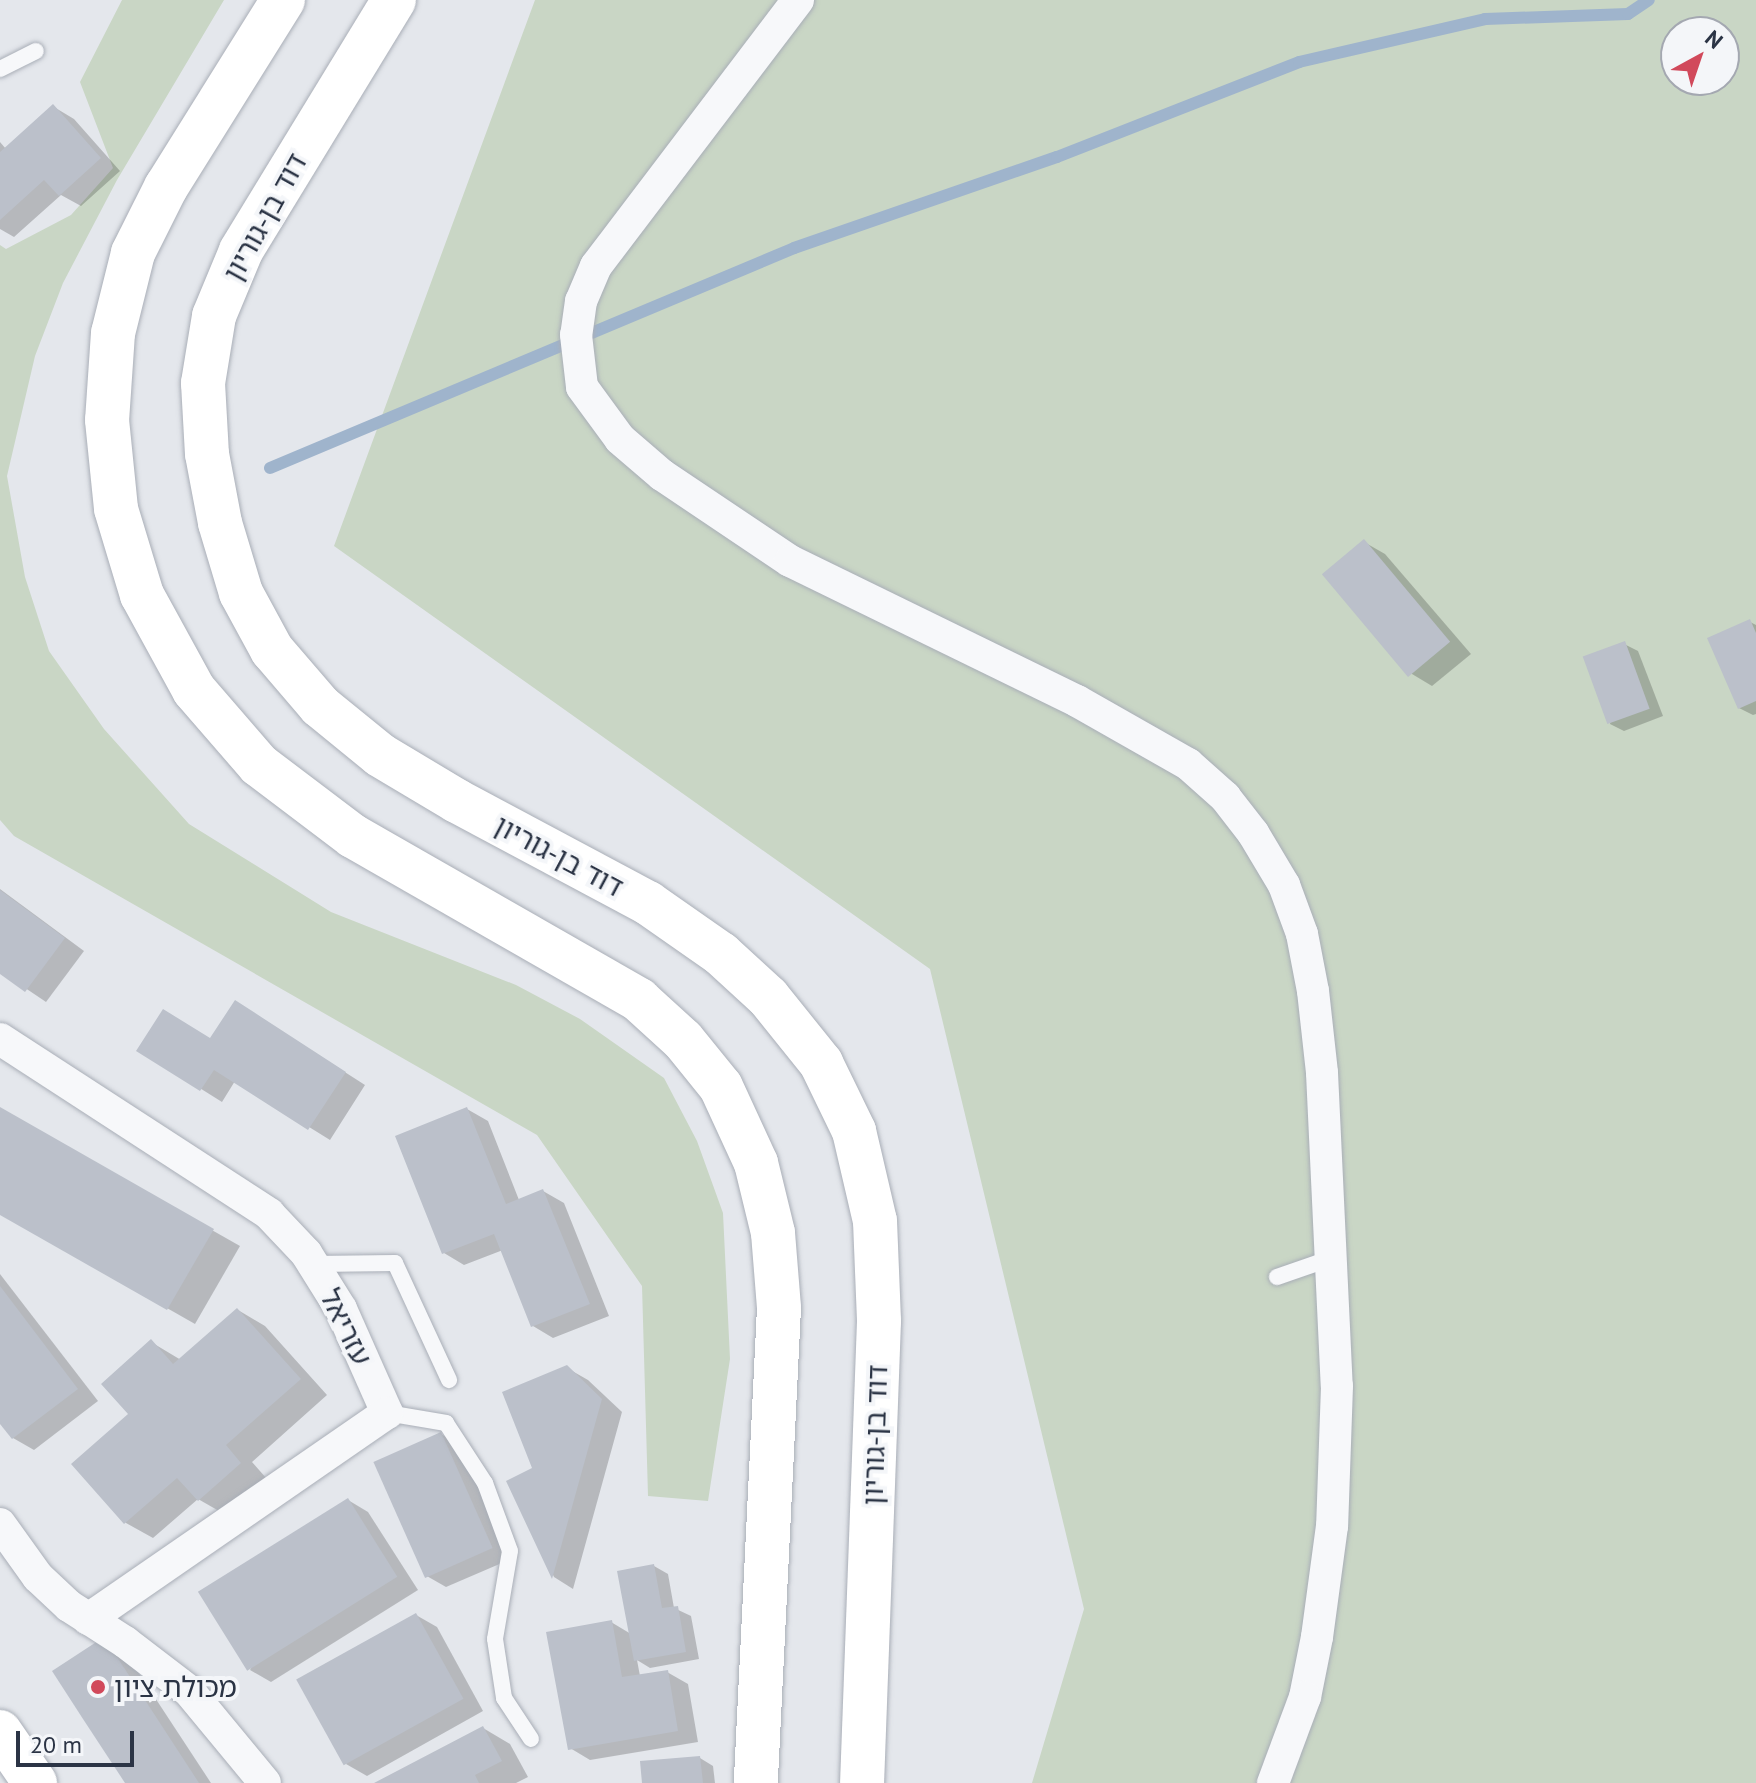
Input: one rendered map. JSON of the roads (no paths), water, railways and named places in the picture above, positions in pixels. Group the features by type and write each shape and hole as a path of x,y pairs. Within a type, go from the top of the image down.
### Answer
{"main road":[{"path":"283,0 174,174 133,253 113,333 107,420 116,509 142,595 194,690 259,765 353,836 639,1000 683,1040 721,1087 756,1163 773,1233 779,1308 756,1783"},
{"name":"דוד בן-גוריון","path":"394,0 241,251 214,316 203,383 207,454 220,523 241,593 272,650 320,706 380,755 457,801 648,903 721,954 768,997 821,1063 854,1131 875,1221 879,1321 862,1783"},
{"path":"0,1732 35,1783"}],"street":[{"path":"798,0 596,266 581,301 576,335 582,387 620,439 662,475 738,529 845,590 1137,732 1188,764 1225,797 1253,833 1284,885 1302,934 1313,991 1322,1073 1337,1386 1332,1526 1305,1697 1273,1783"},
{"name":"עזריאל","path":"0,1039 269,1214 314,1264 341,1309 387,1413"},
{"path":"88,1619 387,1413"},
{"path":"0,1524 38,1577 88,1619 125,1642 189,1691 265,1783"}],"lane":[{"path":"0,69 36,51"},
{"path":"1277,1277 1332,1258"},
{"path":"314,1264 395,1263 449,1380"},
{"path":"387,1413 446,1423 485,1483 510,1551 495,1639 504,1698 531,1739"}],"waterway":[{"path":"270,468 794,248 1057,157 1299,62 1485,19 1628,14 1649,0"}],"place":[{"name":"מכולת ציון","path":"98,1687"}]}
